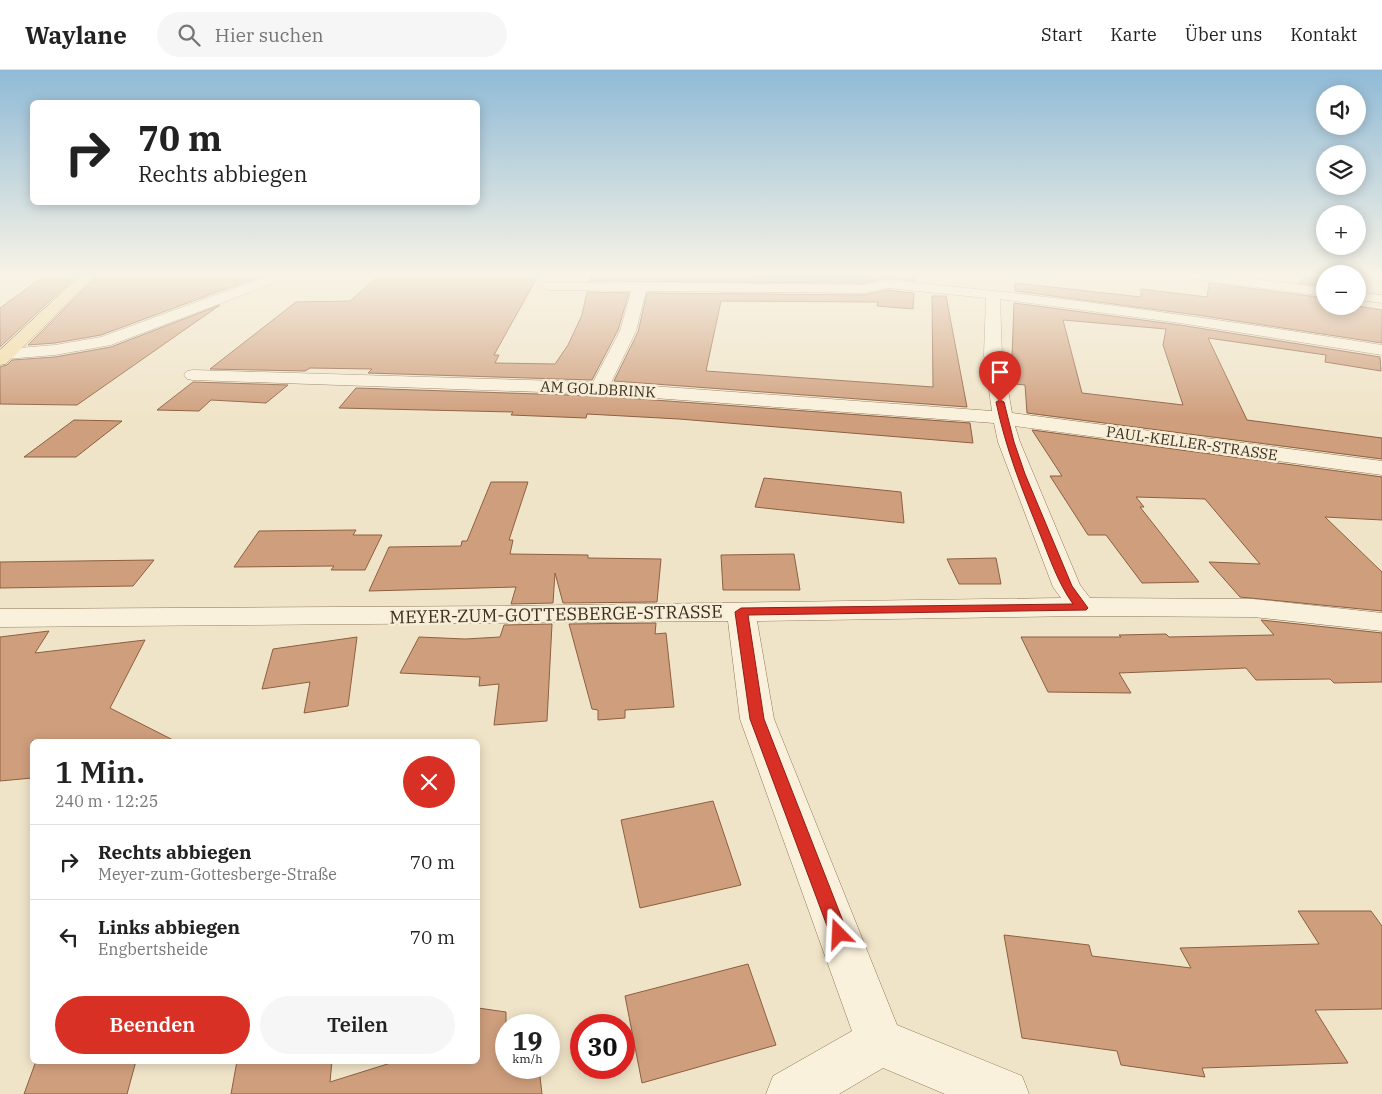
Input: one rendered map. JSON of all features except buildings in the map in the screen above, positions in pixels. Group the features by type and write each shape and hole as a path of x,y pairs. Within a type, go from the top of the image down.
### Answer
{"main road":[{"path":"3,357 40,322"}],"street":[{"path":"3,357 105,341 157,322"},
{"path":"599,388 628,331 630,322"},
{"path":"994,322 993,356 1003,418 1020,474 1067,587 1082,608"},
{"path":"1204,322 1382,350"},
{"name":"AM GOLDBRINK","path":"192,375 599,388 1003,418"},
{"name":"PAUL-KELLER-STRASSE","path":"1003,418 1382,468"},
{"name":"MEYER-ZUM-GOTTESBERGE-STRASSE","path":"0,618 504,616 1082,608 1253,608 1382,622"},
{"path":"741,612 757,719 880,1042 1004,1094"},
{"path":"791,1094 880,1042"}],"route":[{"path":"839,934 757,719 741,612 1082,608 1067,587 1020,474 1009,442 1000,402"}]}
